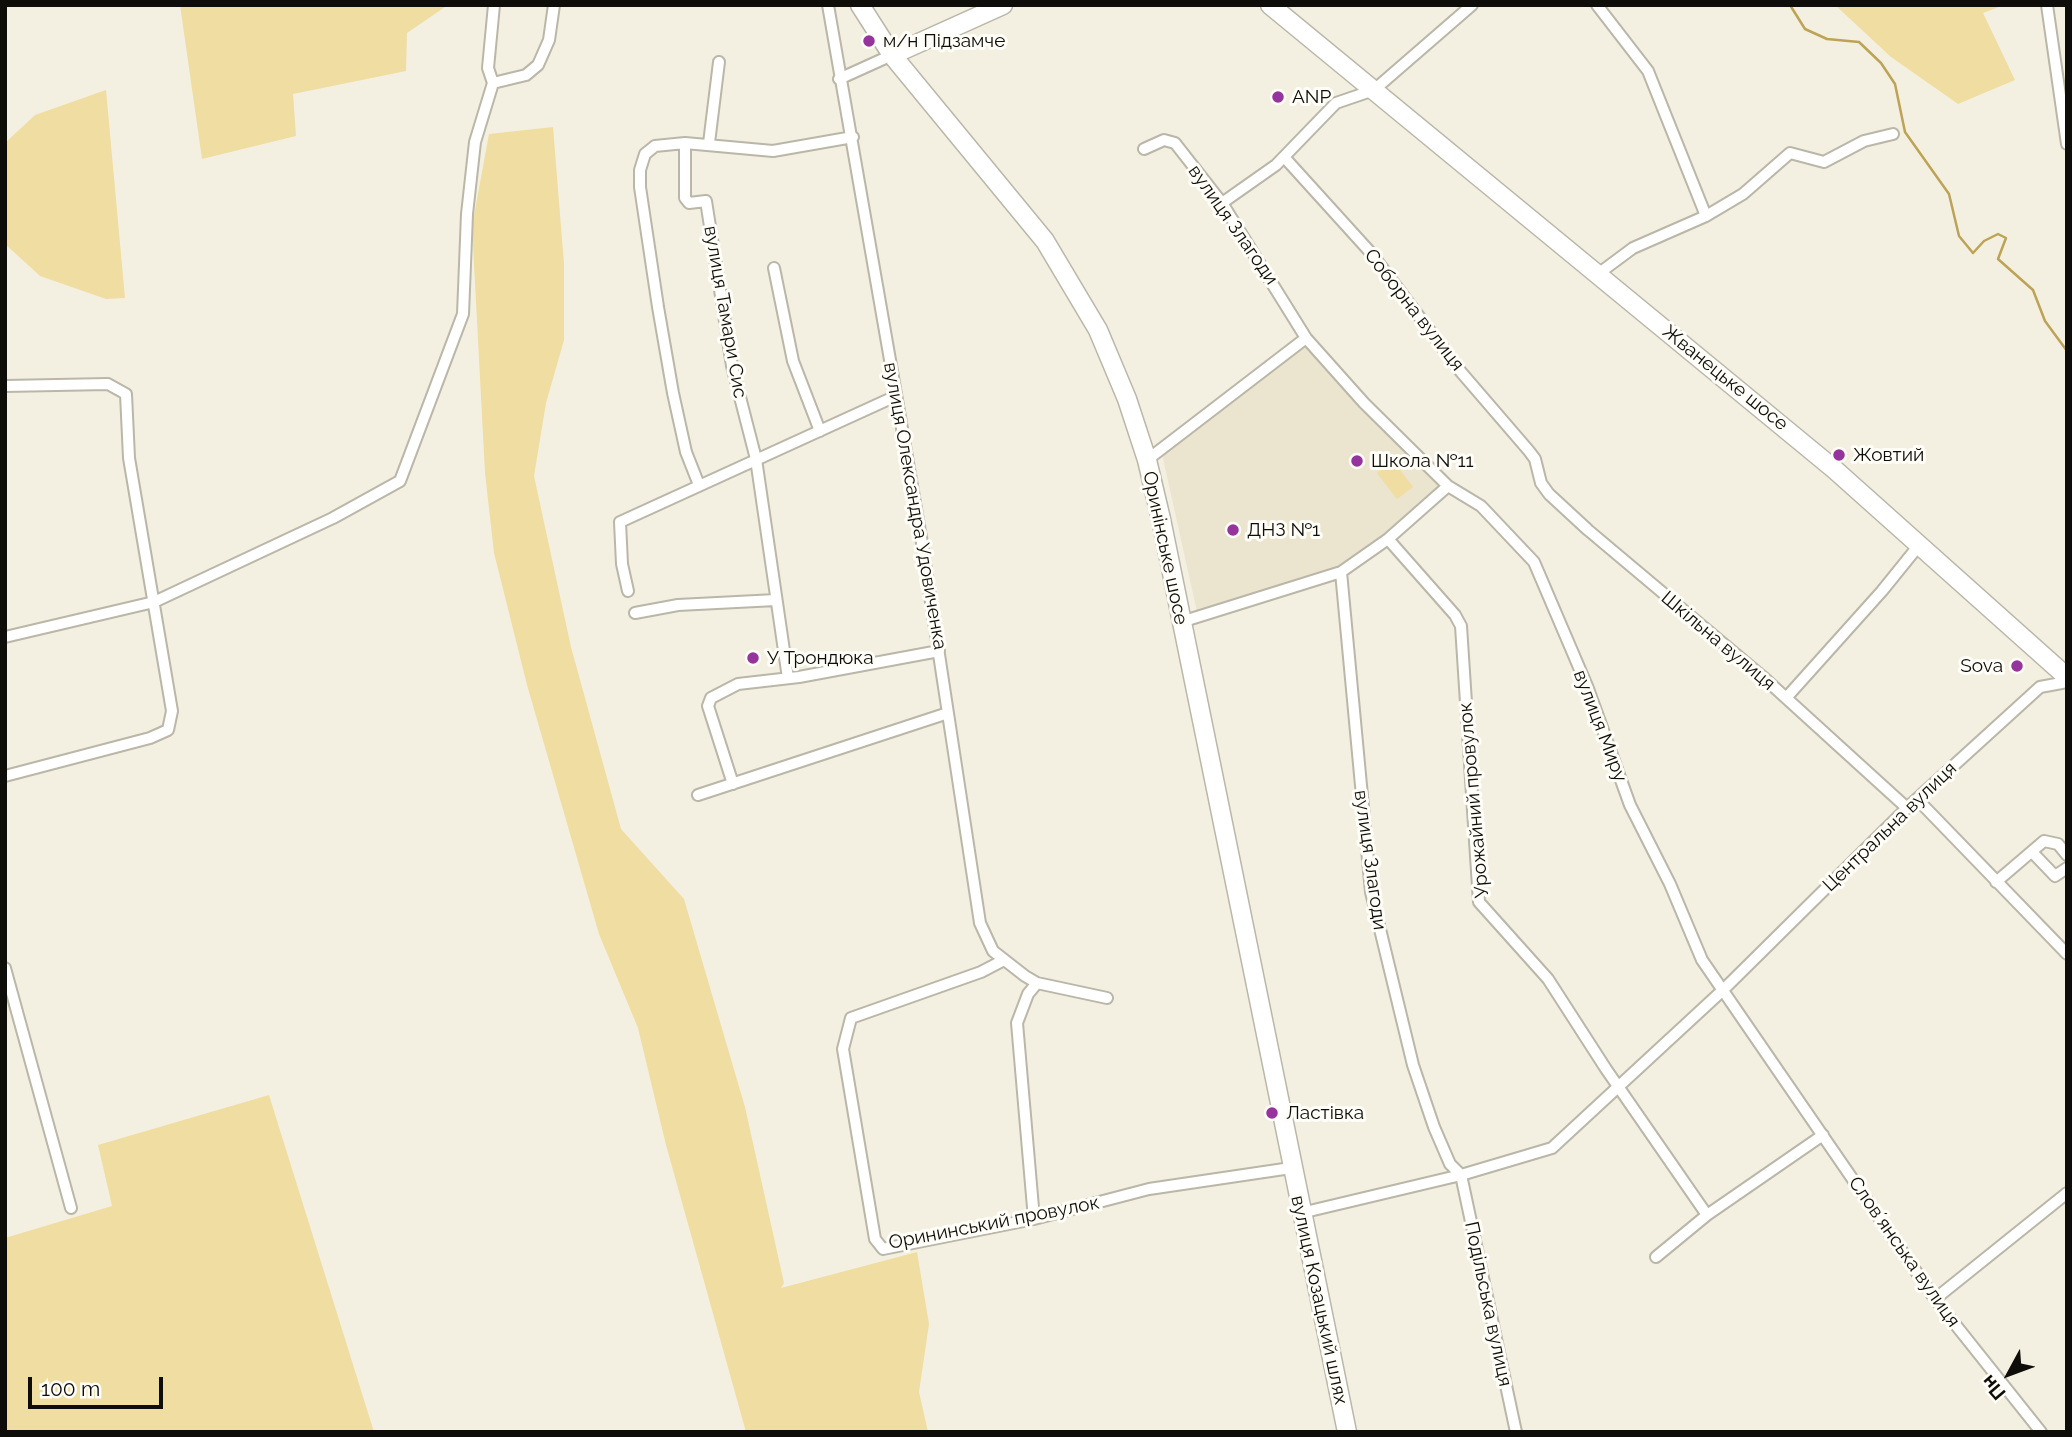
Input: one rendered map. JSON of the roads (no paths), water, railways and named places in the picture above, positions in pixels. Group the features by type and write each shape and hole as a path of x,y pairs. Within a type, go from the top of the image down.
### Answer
{"main road":[{"name":"Оринінське шосе","path":"860,5 892,55 1045,241 1098,330 1127,398 1147,460 1291,1168"},
{"path":"892,55 1003,5"},
{"name":"Жванецьке шосе","path":"1270,5 1835,469 2067,679"},
{"name":"вулиця Козацький шлях","path":"1291,1168 1347,1432"}],"street":[{"path":"5,637 154,602 321,524 400,481 463,314 467,214 475,142 493,83 488,68 494,5"},
{"path":"493,83 518,78 538,65 549,40 554,5"},
{"name":"вулиця Олександра Удовиченка","path":"828,5 839,79 853,137 939,651 979,923 985,938 1003,960 1037,983 1107,998"},
{"path":"1223,203 1268,172 1336,103 1374,90 1472,5"},
{"path":"1597,5 1648,71 1706,216"},
{"path":"2047,5 2067,144"},
{"path":"839,79 892,55"},
{"path":"709,143 719,62"},
{"path":"1598,274 1642,243 1706,216 1743,194 1790,153 1824,162 1864,141 1893,134"},
{"path":"699,485 687,452 673,393 647,239 640,170 650,148 709,143 773,151 853,137"},
{"name":"вулиця Злагоди","path":"1144,149 1164,140 1172,141 1223,203 1306,338 1364,403 1448,486"},
{"name":"вулиця Тамари Сис","path":"685,143 685,198 689,203 706,201 732,366 756,459"},
{"name":"Соборна вулиця","path":"1284,157 1371,253 1461,372 1529,451 1538,468"},
{"path":"774,268 793,362 820,430"},
{"path":"1147,460 1306,338"},
{"path":"5,776 150,738 168,730 172,710 129,458 125,394 108,384 7,383"},
{"path":"628,592 622,564 620,522 896,396"},
{"path":"756,459 788,678"},
{"name":"Шкільна вулиця","path":"1538,468 1545,489 1577,521 1786,698 1907,808"},
{"path":"1181,622 1341,572 1388,539 1448,486"},
{"name":"вулиця Миру","path":"1448,486 1488,512 1522,547 1539,571 1587,686 1630,805 1670,884 1702,960 1723,990"},
{"name":"Урожайний провулок","path":"1388,539 1455,615 1461,626 1479,902 1548,979 1618,1084"},
{"path":"1786,698 1882,592 1920,544"},
{"name":"вулиця Злагоди","path":"1341,572 1371,892 1413,1065 1450,1164 1461,1175"},
{"path":"635,613 678,604 776,600"},
{"path":"733,784 708,706 709,700 738,684 788,678 939,651"},
{"name":"Центральна вулиця","path":"1301,1213 1461,1175 1552,1148 1618,1084 1723,990 1916,799 2040,687 2067,679"},
{"path":"698,795 948,713"},
{"path":"1916,799 2067,954"},
{"path":"1996,882 2044,841 2050,841 2067,855"},
{"path":"2032,852 2055,876 2067,868"},
{"name":"Орининський провулок","path":"1003,960 969,977 851,1018 843,1049 875,1239 883,1249 1034,1219 1149,1189 1291,1168"},
{"path":"5,968 71,1208"},
{"path":"1034,1219 1017,1023 1028,994 1037,983"},
{"name":"Словʼянська вулиця","path":"1723,990 1935,1299 2041,1432"},
{"path":"1618,1084 1707,1215"},
{"path":"1656,1257 1707,1215 1823,1135"},
{"name":"Подільська вулиця","path":"1461,1175 1516,1432"},
{"path":"1935,1299 2067,1193"}],"waterway":[{"path":"1790,5 1805,29 1827,39 1859,42 1881,63 1895,84 1905,132 1949,194 1959,236 1973,253 1984,241 1998,234 2006,238 1998,259 2033,290 2045,321 2067,351"}],"place":[{"name":"м/н Підзамче","path":"869,41"},
{"name":"ANP","path":"1278,97"},
{"name":"Жовтий","path":"1839,455"},
{"name":"Школа №11","path":"1357,461"},
{"name":"ДНЗ №1","path":"1233,530"},
{"name":"У Трондюка","path":"753,658"},
{"name":"Sova","path":"2017,666"},
{"name":"Ластівка","path":"1272,1113"}]}
